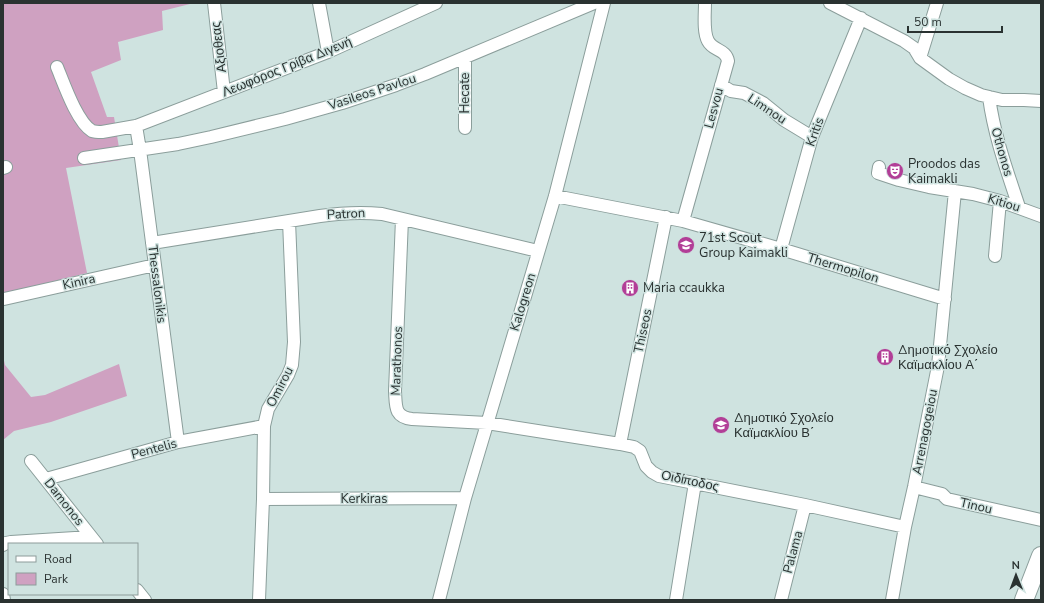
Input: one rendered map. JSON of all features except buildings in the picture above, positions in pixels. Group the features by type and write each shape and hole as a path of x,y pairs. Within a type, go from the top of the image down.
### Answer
{"street":[{"name":"Αξιοθεας","path":"214,3 224,92"},
{"path":"319,3 328,52"},
{"name":"Λεωφόρος Γρίβα Διγενή","path":"57,67 78,115 88,128 93,131 102,132 136,126 328,52 419,7 436,3"},
{"name":"Vasileos Pavlou","path":"84,158 211,138 335,105 396,85 465,58 594,3"},
{"name":"Kalogreon","path":"439,600 465,498 555,196 604,3"},
{"name":"Lesvou","path":"683,221 728,61 727,56 724,53 708,43 705,35 705,3"},
{"path":"830,3 904,41 914,48 920,58 949,79 965,88 1002,100 1041,101"},
{"path":"920,58 937,3"},
{"name":"Kritis","path":"781,249 812,137 861,18"},
{"name":"Hecate","path":"465,58 465,128"},
{"name":"Limnou","path":"721,85 731,91 744,93 763,103 784,120 812,137"},
{"name":"Othonos","path":"989,97 991,113 1003,160 1019,207"},
{"name":"Thessalonikis","path":"136,126 178,442"},
{"name":"Kitiou","path":"879,168 878,173 899,180 973,194 1019,207 1041,216"},
{"name":"Arrenagogeiou","path":"892,600 905,527 938,366 955,191"},
{"name":"Thermopilon","path":"555,196 683,221 945,299"},
{"path":"995,256 1000,201"},
{"name":"Patron","path":"152,243 320,216 355,213 382,214 538,251"},
{"name":"Thiseos","path":"620,444 666,218"},
{"name":"Marathonos","path":"402,219 395,391 397,411 401,416 406,418 487,423"},
{"name":"Omirou","path":"259,600 264,426 268,409 288,375 292,365 293,356 294,342 289,221"},
{"name":"Kinira","path":"4,299 155,265"},
{"name":"Οιδίποδος","path":"487,423 634,447 640,451 646,466 659,476 805,505 905,527"},
{"name":"Pentelis","path":"46,479 178,442 264,426"},
{"name":"Damonos","path":"31,461 94,541"},
{"path":"676,600 695,483"},
{"name":"Tinou","path":"914,487 942,494 947,499 1041,520"},
{"name":"Kerkiras","path":"263,499 465,498"},
{"name":"Palama","path":"781,600 805,505"},
{"path":"4,544 11,542 94,541"},
{"path":"1024,600 1041,556"},
{"path":"3,594 4,600"}],"green space":[{"path":"3,3 194,3 162,11 163,30 118,42 121,60 91,72 107,117 114,117 121,160 66,168 87,273 3,294"},
{"path":"3,356 5,365 31,397 45,395 119,364 127,396 51,422 14,431 3,440"}],"place":[{"name":"Proodos das Kaimakli","path":"895,171"},
{"name":"71st Scout Group Kaimakli","path":"686,245"},
{"name":"Maria ccaukka","path":"630,288"},
{"name":"Δημοτικό Σχολείο Καϊμακλίου Α΄","path":"885,357"},
{"name":"Δημοτικό Σχολείο Καϊμακλίου Β΄","path":"721,425"}]}
